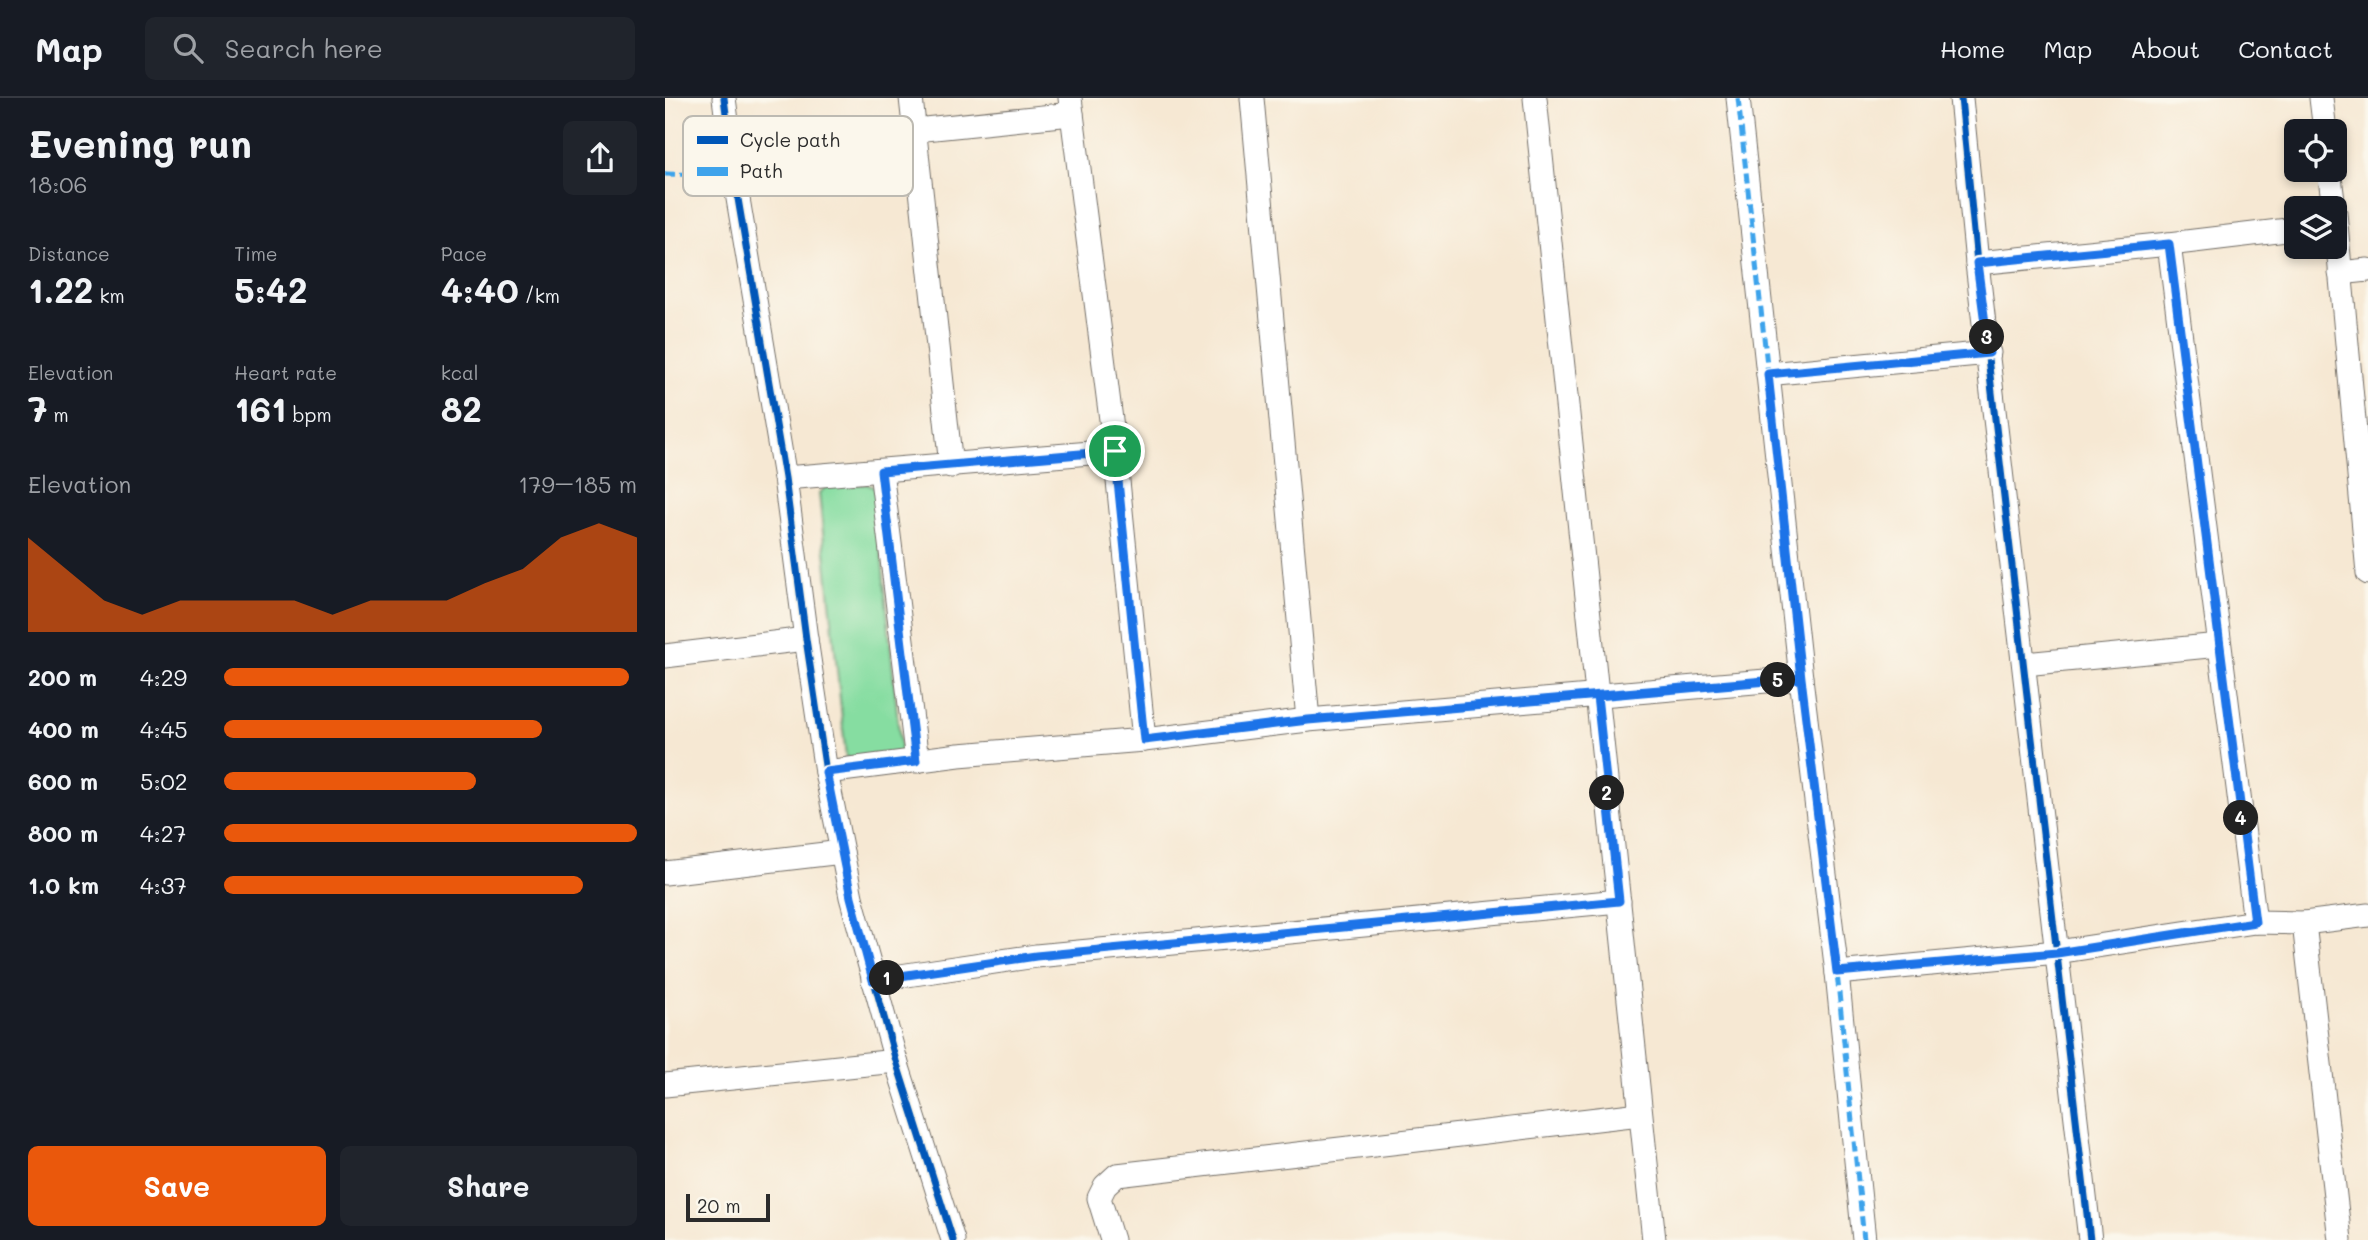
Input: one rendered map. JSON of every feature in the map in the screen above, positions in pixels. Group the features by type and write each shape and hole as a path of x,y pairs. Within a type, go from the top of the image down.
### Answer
{"street":[{"path":"724,98 727,116"},
{"path":"911,98 951,466"},
{"path":"1252,98 1308,720"},
{"path":"1535,98 1654,1240"},
{"path":"1738,98 1801,678 1837,972 1864,1240"},
{"path":"1961,98 1977,263 2090,1240"},
{"path":"2321,98 2324,119"},
{"path":"915,130 1071,106 1115,451 1144,740"},
{"path":"738,196 785,478 826,772 851,897 896,1061 953,1240"},
{"path":"1977,263 2284,230"},
{"path":"2169,244 2255,922"},
{"path":"2339,259 2364,500 2368,573"},
{"path":"2340,273 2368,270"},
{"path":"1768,374 1989,353"},
{"path":"785,478 1115,451"},
{"path":"881,471 916,761"},
{"path":"665,656 806,639"},
{"path":"2024,664 2219,645"},
{"path":"826,772 959,755 1144,740 1308,720 1801,678"},
{"path":"665,873 842,852"},
{"path":"873,980 1036,956 1619,901"},
{"path":"1837,972 2057,953 2255,922 2304,923 2368,915"},
{"path":"2304,923 2340,1240"},
{"path":"665,1085 896,1061"},
{"path":"1112,1240 1099,1198 1105,1186 1117,1175 1640,1114"}],"green space":[{"path":"867,484 875,488 901,753 846,758 819,493 826,487"}],"marked path":[{"path":"1738,98 1801,678 1837,973 1864,1240"},
{"path":"665,174 683,174"}],"cycle path":[{"path":"724,98 726,116"},
{"path":"1961,98 1977,263 2090,1240"},
{"path":"738,196 785,478 826,772 851,897 896,1061 953,1240"}],"route":[{"path":"1115,451 881,471 916,761 826,772 851,897 873,980 1036,956 1619,901 1597,696 1801,678 1768,374 1989,353 1977,263 2169,244 2255,922 2057,953 1837,972 1801,678 1308,720 1144,740 1115,451"}]}
